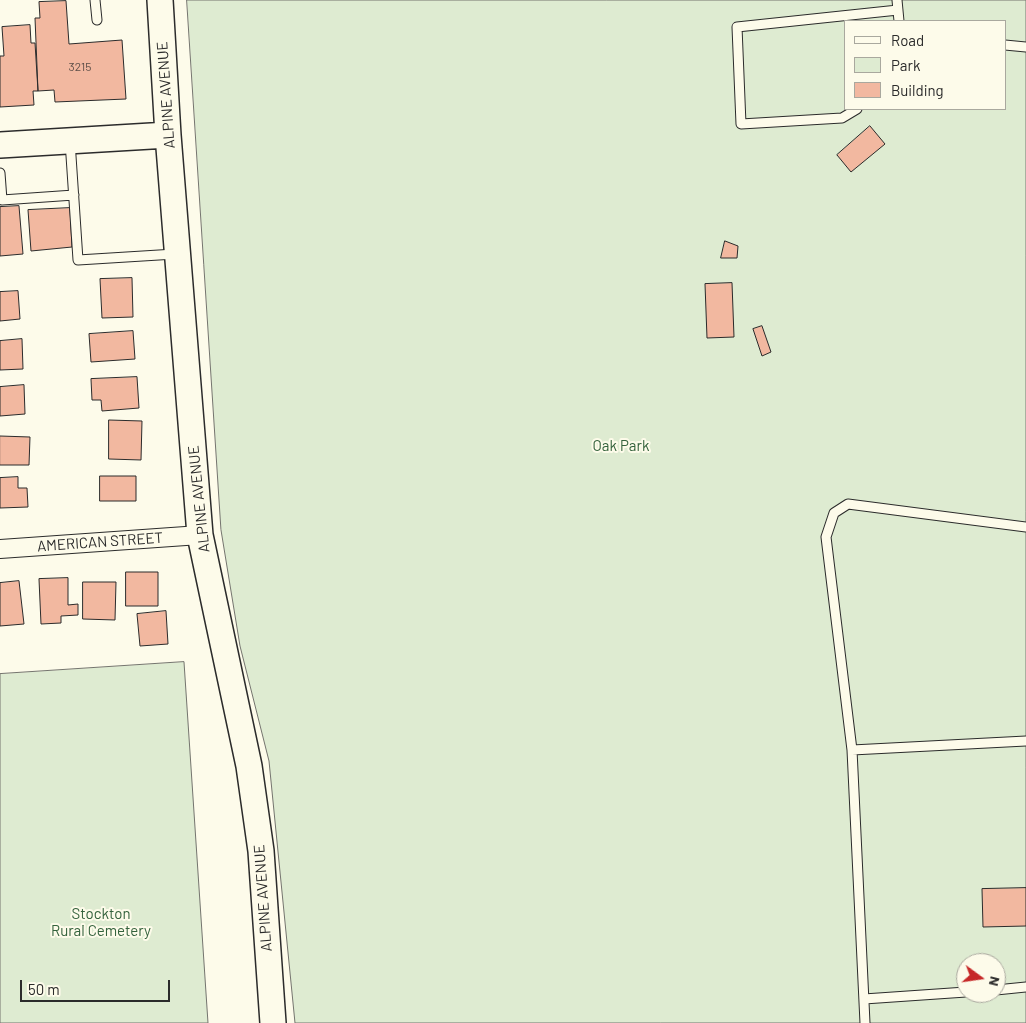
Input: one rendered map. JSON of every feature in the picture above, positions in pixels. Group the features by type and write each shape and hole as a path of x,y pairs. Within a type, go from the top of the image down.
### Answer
{"street":[{"name":"ALPINE AVENUE","path":"160,0 168,135 200,536 249,766 261,851 273,1023"},
{"path":"0,145 168,135"},
{"name":"AMERICAN STREET","path":"0,549 200,536"}],"lane":[{"path":"95,0 97,20"},
{"path":"855,110 842,118 741,124 737,27 898,5 899,20"},
{"path":"1006,45 1026,47"},
{"path":"70,141 78,260 178,254"},
{"path":"0,174 2,200 74,195"},
{"path":"865,1023 852,750 826,537 834,513 848,504 1026,527"},
{"path":"852,750 1026,741"},
{"path":"1006,989 1026,987"},
{"path":"864,999 956,993"}],"green space":[{"name":"Oak Park","path":"187,0 1026,0 1026,1023 295,1023 269,761 240,646 221,530"},
{"name":"Stockton Rural Cemetery","path":"184,662 208,1023 0,1023 0,674"}],"building":[{"path":"66,1 69,44 122,40 126,99 55,102 54,90 38,91 35,18 40,18 39,2"},
{"path":"30,25 31,43 35,43 38,91 33,91 34,105 0,107 0,56 4,56 2,27"},
{"path":"870,126 885,144 851,172 837,155"},
{"path":"19,206 23,254 0,256 0,207"},
{"path":"70,208 72,247 31,251 28,210"},
{"path":"725,241 738,246 737,258 721,258"},
{"path":"132,278 133,317 102,318 100,279"},
{"path":"732,283 734,337 707,338 705,284"},
{"path":"18,291 20,319 0,321 0,292"},
{"path":"762,326 771,352 762,356 753,329"},
{"path":"133,331 135,359 91,362 89,334"},
{"path":"22,339 23,369 0,370 0,341"},
{"path":"137,377 139,408 102,411 101,400 92,400 91,379"},
{"path":"24,385 25,414 0,416 0,387"},
{"path":"109,420 142,421 141,460 109,459"},
{"path":"0,436 30,437 29,465 0,465"},
{"path":"100,476 136,476 136,501 100,501"},
{"path":"18,477 18,488 27,488 28,507 0,508 0,478"},
{"path":"126,572 158,572 158,606 126,606"},
{"path":"68,578 68,605 78,604 78,615 61,616 61,623 41,624 39,579"},
{"path":"19,581 24,624 0,626 0,583"},
{"path":"83,582 116,582 115,620 83,619"},
{"path":"166,611 168,644 140,646 137,614"},
{"path":"1026,888 1026,926 983,927 982,889"}]}
